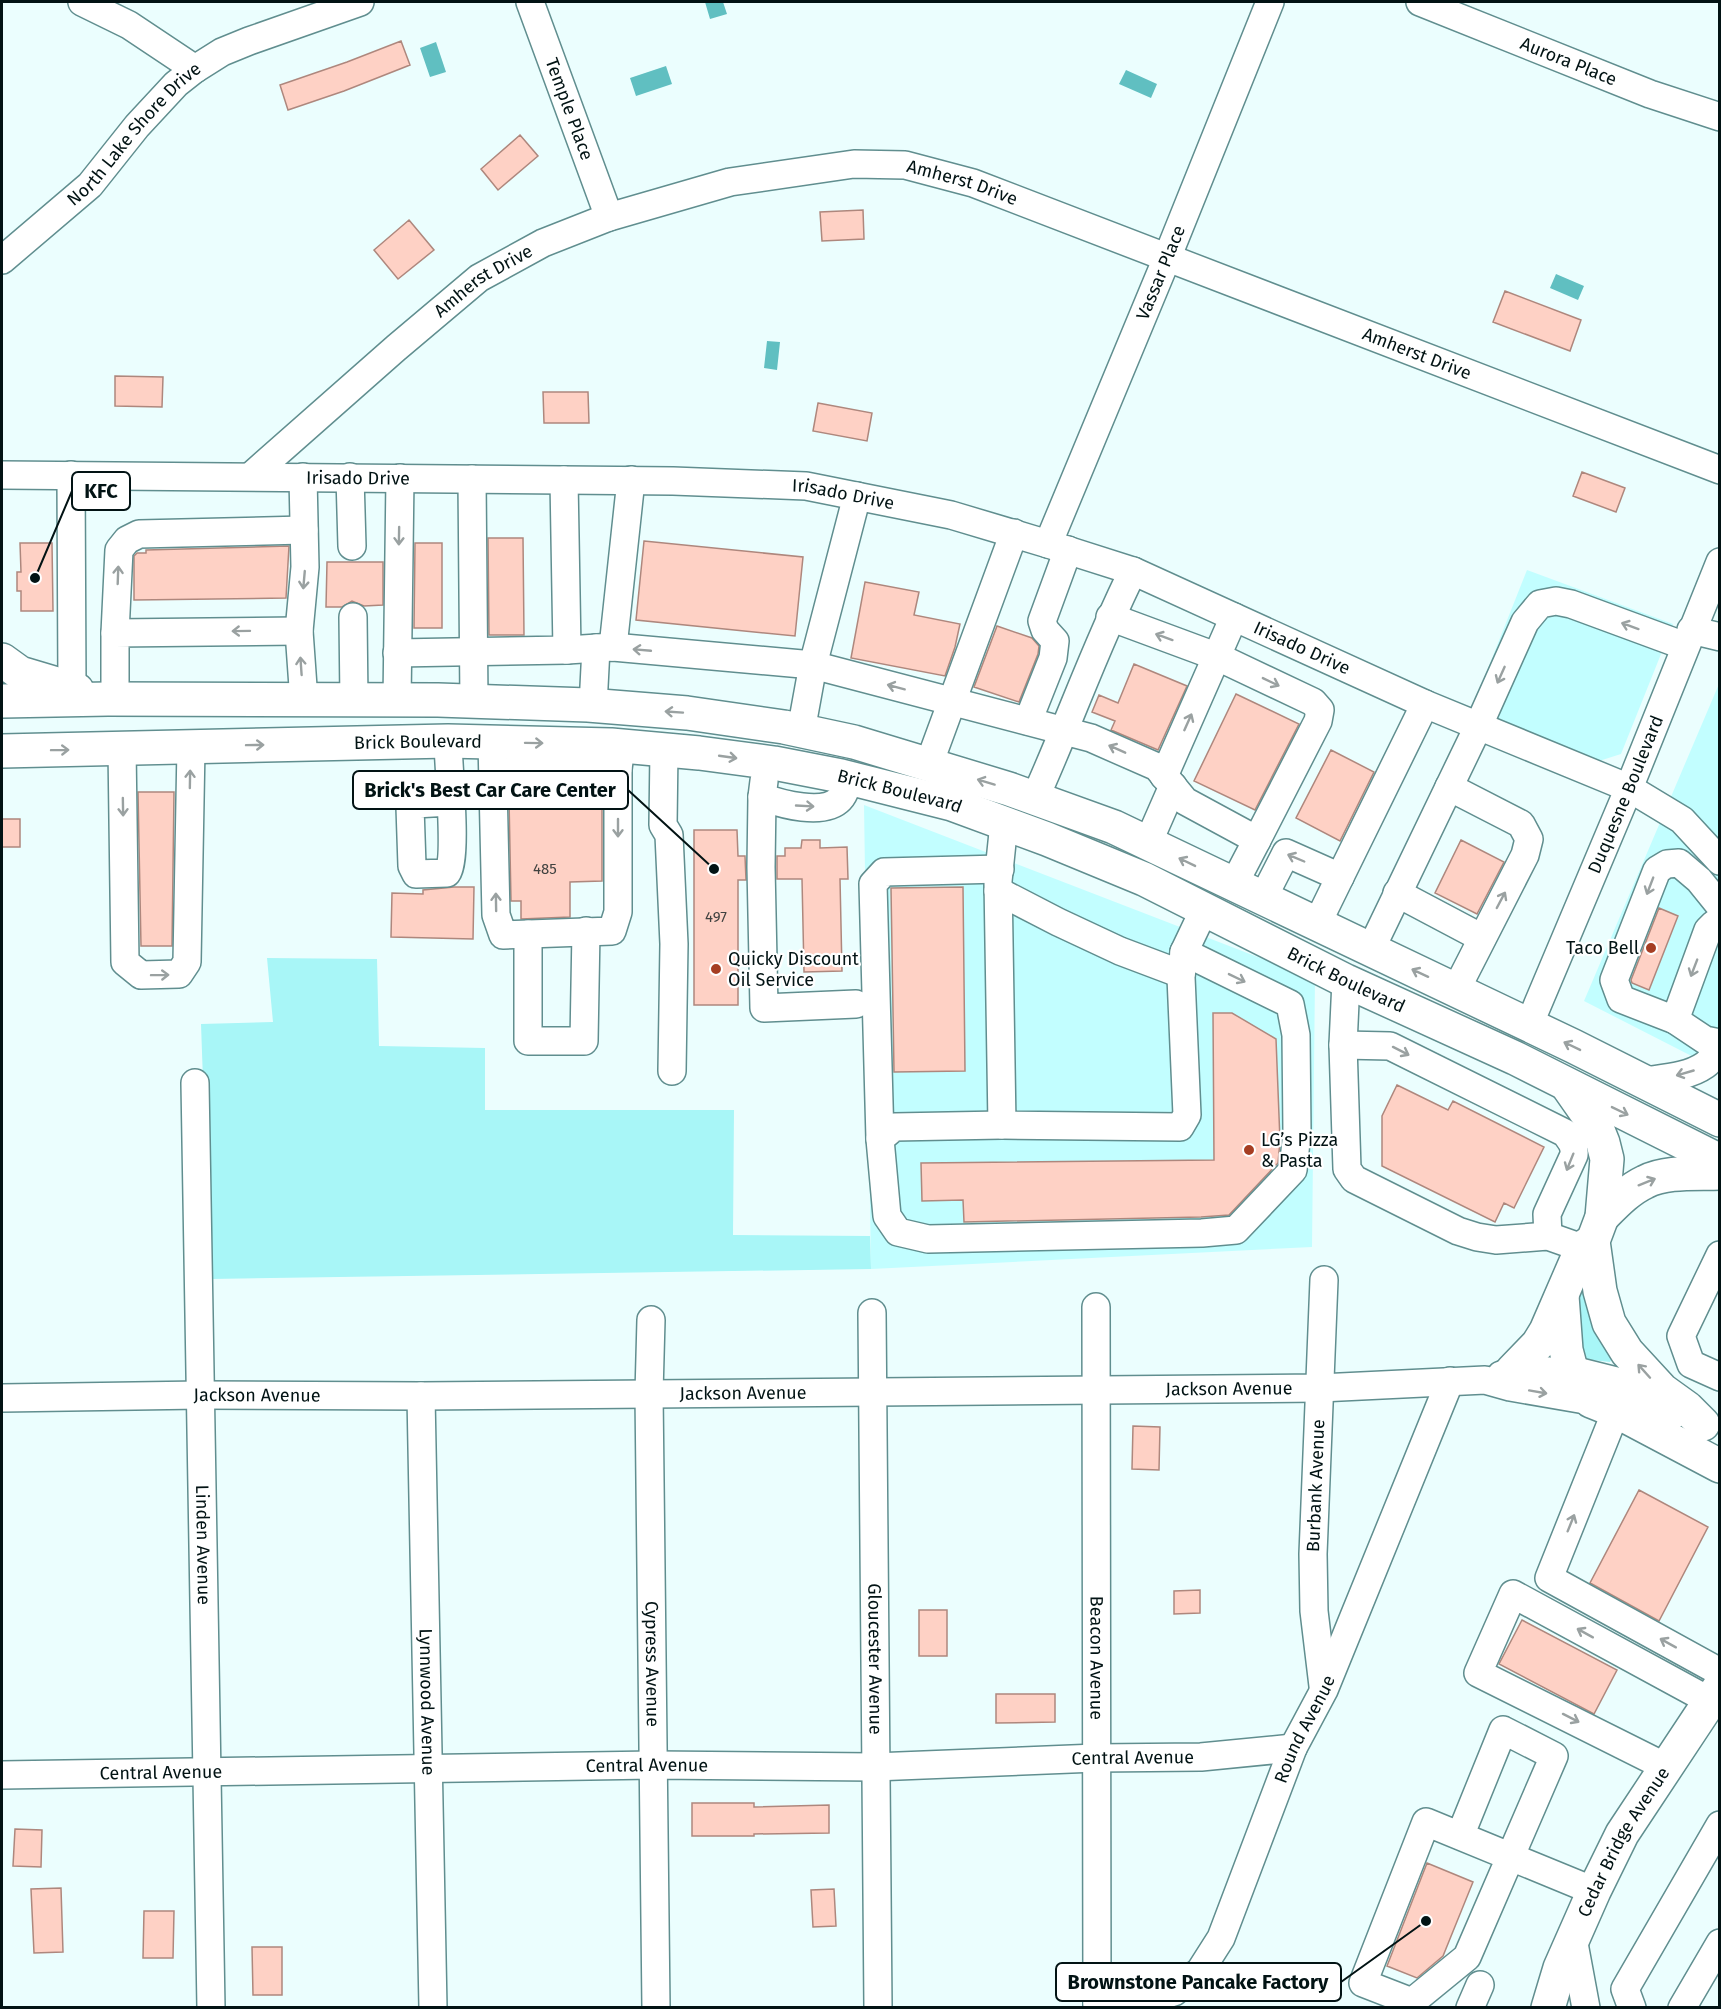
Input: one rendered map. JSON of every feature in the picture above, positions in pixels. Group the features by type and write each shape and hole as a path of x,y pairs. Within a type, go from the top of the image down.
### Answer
{"main road":[{"path":"2,660 20,673 112,699"},
{"name":"Brick Boulevard","path":"2,701 397,700 593,706 687,712 854,742 1035,798 1114,827 1529,1025 1719,1119"},
{"name":"Brick Boulevard","path":"2,751 448,741 493,757 619,758 664,750 765,761 850,778 952,804 1144,879 1346,981 1515,1058 1719,1161"},
{"path":"1567,1085 1597,1128 1604,1143 1607,1159 1606,1174 1592,1235 1602,1299 1609,1323 1627,1352 1662,1390 1711,1428"},
{"path":"1499,1376 1538,1344 1592,1235 1625,1194 1650,1179 1719,1173"},
{"path":"1562,1296 1566,1350 1572,1373 1580,1388 1604,1406"},
{"name":"Jackson Avenue","path":"1572,1373 1620,1385 1680,1418 1711,1428"},
{"name":"Jackson Avenue","path":"1604,1406 1719,1466"},
{"name":"Cedar Bridge Avenue","path":"1548,2007 1560,1968 1622,1834 1716,1686"}],"street":[{"name":"North Lake Shore Drive","path":"2,260 90,185 145,117 176,84 195,69 129,25 82,2"},
{"path":"195,69 222,52 249,41 360,2"},
{"name":"Temple Place","path":"530,2 609,217"},
{"name":"Vassar Place","path":"1028,721 1053,658 1055,641 1045,630 1042,621 1058,547 1167,258 1270,2"},
{"name":"Aurora Place","path":"1420,2 1650,93 1719,117"},
{"name":"Amherst Drive","path":"250,476 479,278 543,243 609,217 730,182 854,164 905,165 973,183 1719,470"},
{"name":"Irisado Drive","path":"2,475 631,480 806,486 951,515 1132,571 1425,704 1629,788 1682,820 1719,861"},
{"path":"71,475 72,688"},
{"path":"303,477 305,567 299,631 304,701"},
{"path":"350,477 352,546"},
{"path":"397,700 399,478"},
{"path":"464,479 465,701"},
{"path":"564,480 567,650"},
{"path":"593,706 631,480"},
{"path":"801,731 813,665 857,496"},
{"path":"112,699 119,550 127,540 139,534 304,530"},
{"path":"929,764 1014,533"},
{"name":"Duquesne Boulevard","path":"1529,1025 1629,788 1719,562"},
{"path":"1035,798 1066,731 1110,616 1132,571"},
{"path":"1371,950 1478,727 1525,622 1540,604 1556,601 1571,604 1688,638 1719,637"},
{"path":"1110,616 1218,657 1313,702 1320,710 1318,721 1234,884"},
{"path":"353,617 354,701"},
{"path":"1148,843 1168,781 1234,617"},
{"path":"116,633 299,631"},
{"path":"397,653 604,648 813,665 1091,738 1157,767 1185,801 1257,840"},
{"path":"1317,924 1425,704"},
{"path":"448,741 450,802"},
{"path":"122,748 125,962 141,975 179,974 187,962 191,747"},
{"path":"664,750 663,825 669,835 674,944 672,1071"},
{"path":"493,757 496,915 503,935 612,930 618,912 619,758"},
{"path":"765,761 761,867 764,1008 856,1004"},
{"path":"762,797 783,805 823,807 833,805 842,797 850,778"},
{"path":"1449,787 1521,824 1529,839 1525,855 1456,990"},
{"path":"1002,1125 999,880 1004,823"},
{"path":"1263,898 1286,853 1340,877"},
{"path":"1719,906 1699,880 1679,863 1666,864 1657,870 1614,980 1621,999 1675,1020 1705,1040 1719,1043"},
{"path":"884,872 999,880 1058,922 1120,951 1183,963 1290,1004 1296,1035 1297,1132 1293,1170 1236,1230 1202,1233 928,1239 898,1232 886,1216 880,1139 873,884 884,872"},
{"path":"1397,893 1482,938"},
{"path":"880,1139 894,1126 1180,1127 1187,1114 1183,963 1204,910"},
{"path":"1675,1020 1708,930 1714,924 1719,923"},
{"path":"528,934 528,1041 584,1041 586,931"},
{"path":"1346,981 1343,1045 1347,1169 1354,1179 1458,1231 1477,1238 1496,1240 1592,1235"},
{"path":"1343,1045 1390,1046 1565,1134 1575,1149 1547,1214 1548,1236"},
{"path":"1644,1081 1688,1074 1707,1064 1719,1052"},
{"name":"Linden Avenue","path":"195,1083 209,1772 211,2007"},
{"path":"1719,1255 1681,1336 1691,1364 1719,1377"},
{"name":"Burbank Avenue","path":"1324,1280 1313,1554 1314,1611 1324,1690"},
{"name":"Beacon Avenue","path":"1096,1307 1097,2005"},
{"name":"Gloucester Avenue","path":"872,1313 874,1767 878,2007"},
{"name":"Cypress Avenue","path":"651,1320 656,2007"},
{"name":"Jackson Avenue","path":"2,1398 1320,1388 1450,1381 1499,1376 1532,1369 1572,1373"},
{"name":"Jackson Avenue","path":"1499,1376 1510,1387 1604,1406"},
{"name":"Round Avenue","path":"1097,2005 1152,1999 1174,1992 1200,1971 1221,1938 1293,1748 1324,1690 1450,1381"},
{"name":"Lynnwood Avenue","path":"421,1396 433,2007"},
{"path":"1604,1406 1549,1578 1716,1686"},
{"path":"1666,1767 1478,1672 1512,1594 1716,1686"},
{"path":"1460,1836 1519,1692"},
{"path":"1503,1730 1554,1756 1512,1857 1467,1957 1412,2002 1363,1983 1426,1822 1512,1857 1594,1891"},
{"name":"Central Avenue","path":"2,1775 654,1765 874,1767 1095,1758 1201,1757 1293,1748"},
{"path":"1632,2007 1625,1989 1719,1825"},
{"path":"1573,1938 1586,2007"},
{"path":"1682,2007 1719,1943"}],"shaded area":[{"path":"705,2 723,2 727,14 710,19"},
{"path":"436,42 446,72 430,77 420,48"},
{"path":"666,66 672,84 636,96 630,78"},
{"path":"1126,70 1157,84 1151,98 1119,84"},
{"path":"1556,274 1584,286 1578,300 1550,288"},
{"path":"767,341 780,342 777,370 764,368"},
{"path":"1527,570 1673,624 1621,754 1599,761 1471,711"},
{"path":"1719,684 1719,1070 1584,1001"},
{"path":"864,805 1315,979 1312,1247 871,1269"},
{"path":"267,958 377,959 379,1046 485,1048 485,1110 734,1110 733,1235 870,1236 871,1269 210,1279 201,1024 273,1022"},
{"path":"1581,1291 1586,1292 1613,1357 1610,1362 1582,1359 1577,1302"}],"building":[{"path":"401,41 410,65 288,110 280,85"},
{"path":"520,135 538,156 498,190 481,169"},
{"path":"863,210 864,239 822,241 820,212"},
{"path":"409,220 434,250 398,279 374,250"},
{"path":"1505,291 1581,320 1570,351 1493,322"},
{"path":"115,376 163,377 162,407 115,406"},
{"path":"543,392 588,392 589,423 544,423"},
{"path":"818,403 872,413 867,441 813,431"},
{"path":"1582,472 1625,488 1616,512 1573,496"},
{"path":"488,538 523,538 524,635 489,635"},
{"path":"644,541 803,557 795,636 636,620"},
{"path":"20,543 52,543 53,611 21,611 21,591 17,591 17,572 21,572"},
{"path":"415,543 442,543 442,628 414,628"},
{"path":"289,546 286,598 134,600 134,556 137,553 146,553 146,550"},
{"path":"327,562 383,562 383,605 364,606 352,601 342,607 326,607"},
{"path":"865,582 919,592 914,615 960,624 945,676 851,658"},
{"path":"997,626 1032,638 1039,646 1019,702 974,687"},
{"path":"1134,664 1187,686 1158,750 1111,730 1115,721 1092,712 1099,695 1118,703"},
{"path":"1236,694 1299,724 1255,810 1194,781"},
{"path":"1331,750 1374,772 1340,841 1296,818"},
{"path":"138,792 174,792 172,946 141,946"},
{"path":"602,798 602,881 570,882 570,917 521,919 521,901 511,901 509,799"},
{"path":"2,819 20,819 20,847 2,847"},
{"path":"694,830 737,830 738,856 745,856 746,880 738,880 738,1005 694,1005"},
{"path":"802,840 820,840 820,848 847,847 848,879 840,879 842,971 804,972 802,879 777,879 777,856 785,856 785,848 801,848"},
{"path":"1461,840 1504,862 1477,914 1435,893"},
{"path":"474,887 473,939 391,937 392,893 423,894 423,890"},
{"path":"963,887 965,1071 894,1072 891,888"},
{"name":"Taco Bell","path":"1659,908 1678,916 1649,990 1632,983 1631,980"},
{"path":"1213,1013 1232,1013 1276,1039 1280,1141 1278,1163 1229,1215 964,1222 963,1200 922,1201 921,1163 1214,1160"},
{"path":"1397,1085 1448,1110 1453,1101 1544,1147 1514,1208 1504,1203 1495,1222 1382,1166 1382,1116"},
{"path":"1133,1426 1160,1427 1159,1470 1132,1469"},
{"path":"1639,1490 1708,1527 1659,1621 1590,1583"},
{"path":"1200,1590 1200,1613 1174,1614 1174,1591"},
{"path":"919,1610 947,1610 947,1656 919,1656"},
{"path":"1522,1620 1617,1670 1594,1714 1499,1664"},
{"path":"996,1694 1055,1694 1055,1722 996,1723"},
{"path":"692,1803 754,1803 754,1807 829,1805 829,1833 692,1836"},
{"path":"15,1829 42,1830 41,1867 13,1866"},
{"path":"1427,1863 1473,1882 1443,1956 1417,1978 1387,1966"},
{"path":"61,1888 63,1952 34,1953 31,1889"},
{"path":"834,1889 836,1926 813,1927 811,1890"},
{"path":"144,1911 174,1911 173,1958 143,1958"},
{"path":"252,1947 282,1947 282,1995 253,1995"}],"place":[{"name":"KFC","path":"35,578"},
{"name":"Brick's Best Car Care Center","path":"714,869"},
{"name":"Taco Bell","path":"1651,948"},
{"name":"Quicky Discount Oil Service","path":"716,969"},
{"name":"LG’s Pizza & Pasta","path":"1249,1150"},
{"name":"Brownstone Pancake Factory","path":"1426,1921"}]}
